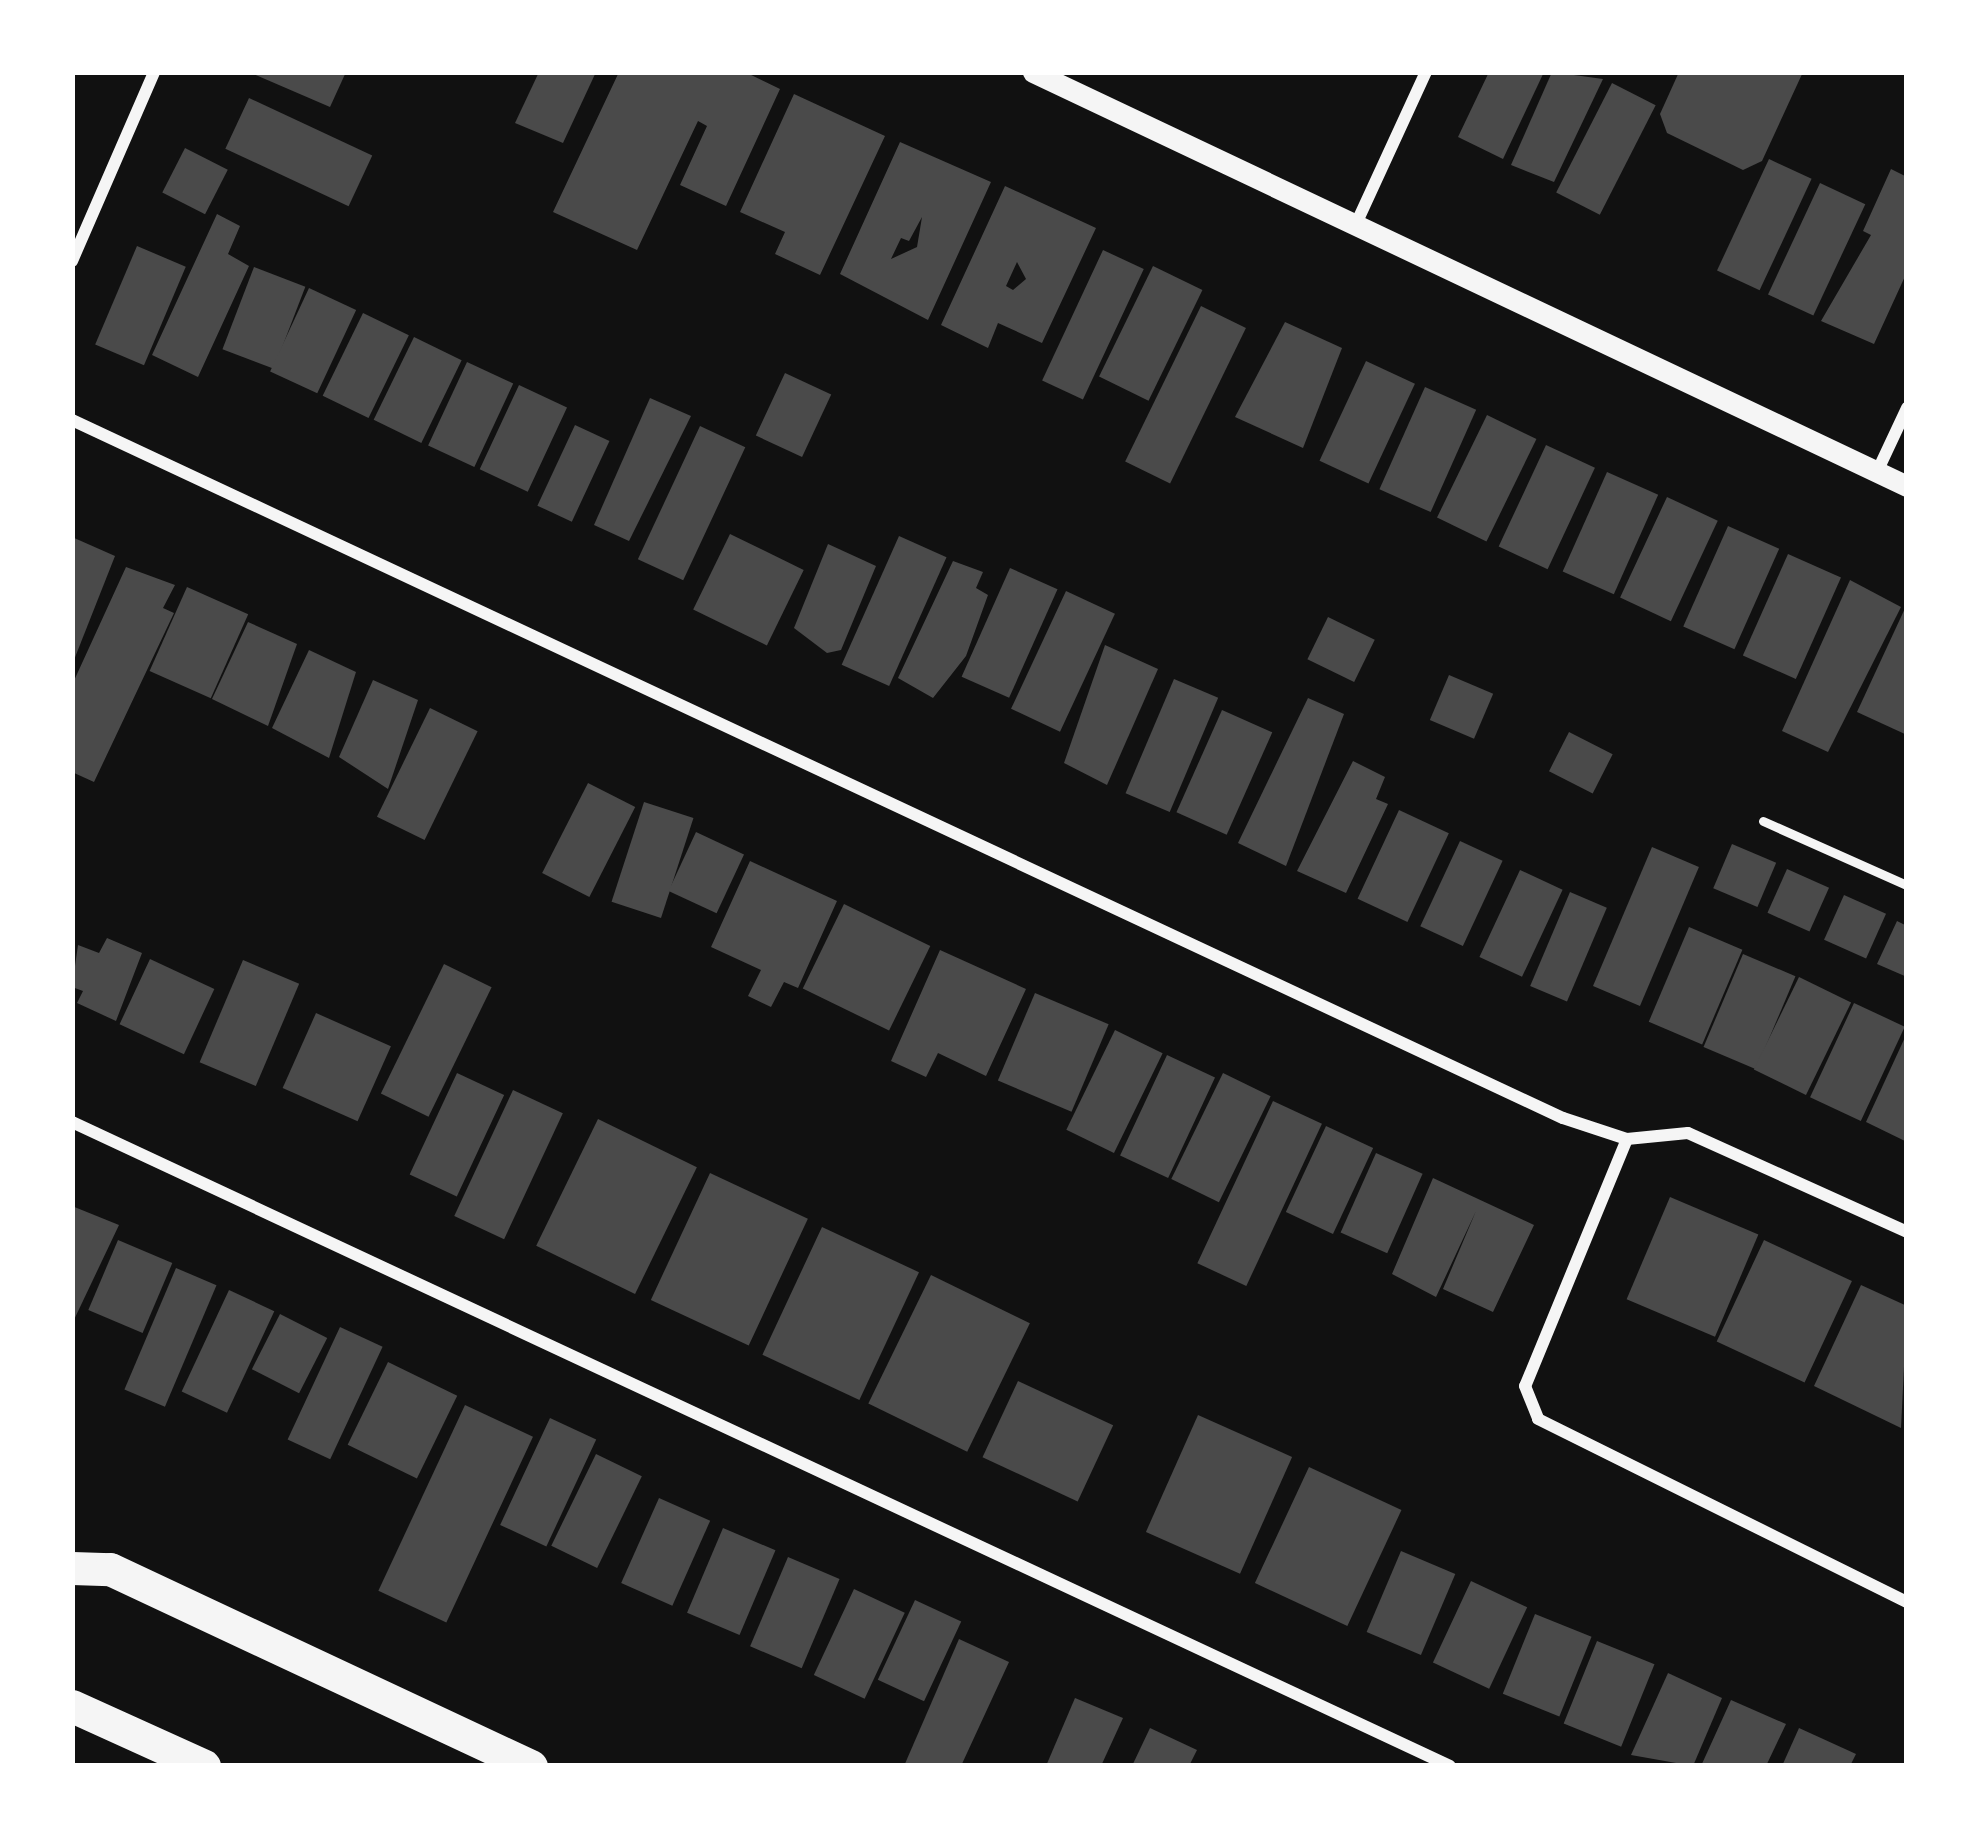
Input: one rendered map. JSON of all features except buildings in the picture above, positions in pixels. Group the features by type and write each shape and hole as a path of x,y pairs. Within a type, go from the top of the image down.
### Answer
{"highway":[{"path":"72,1568 110,1569 531,1766"},
{"path":"72,1706 204,1766"}],"street":[{"path":"72,261 154,72"},
{"path":"1033,72 1907,486"},
{"path":"1356,224 1426,72"},
{"path":"1877,472 1907,408"},
{"path":"72,420 1627,1139 1688,1133 1907,1232"},
{"path":"72,1122 1450,1766"},
{"path":"1627,1139 1525,1387 1538,1419 1907,1602"}],"lane":[{"path":"1763,821 1907,885"}]}
